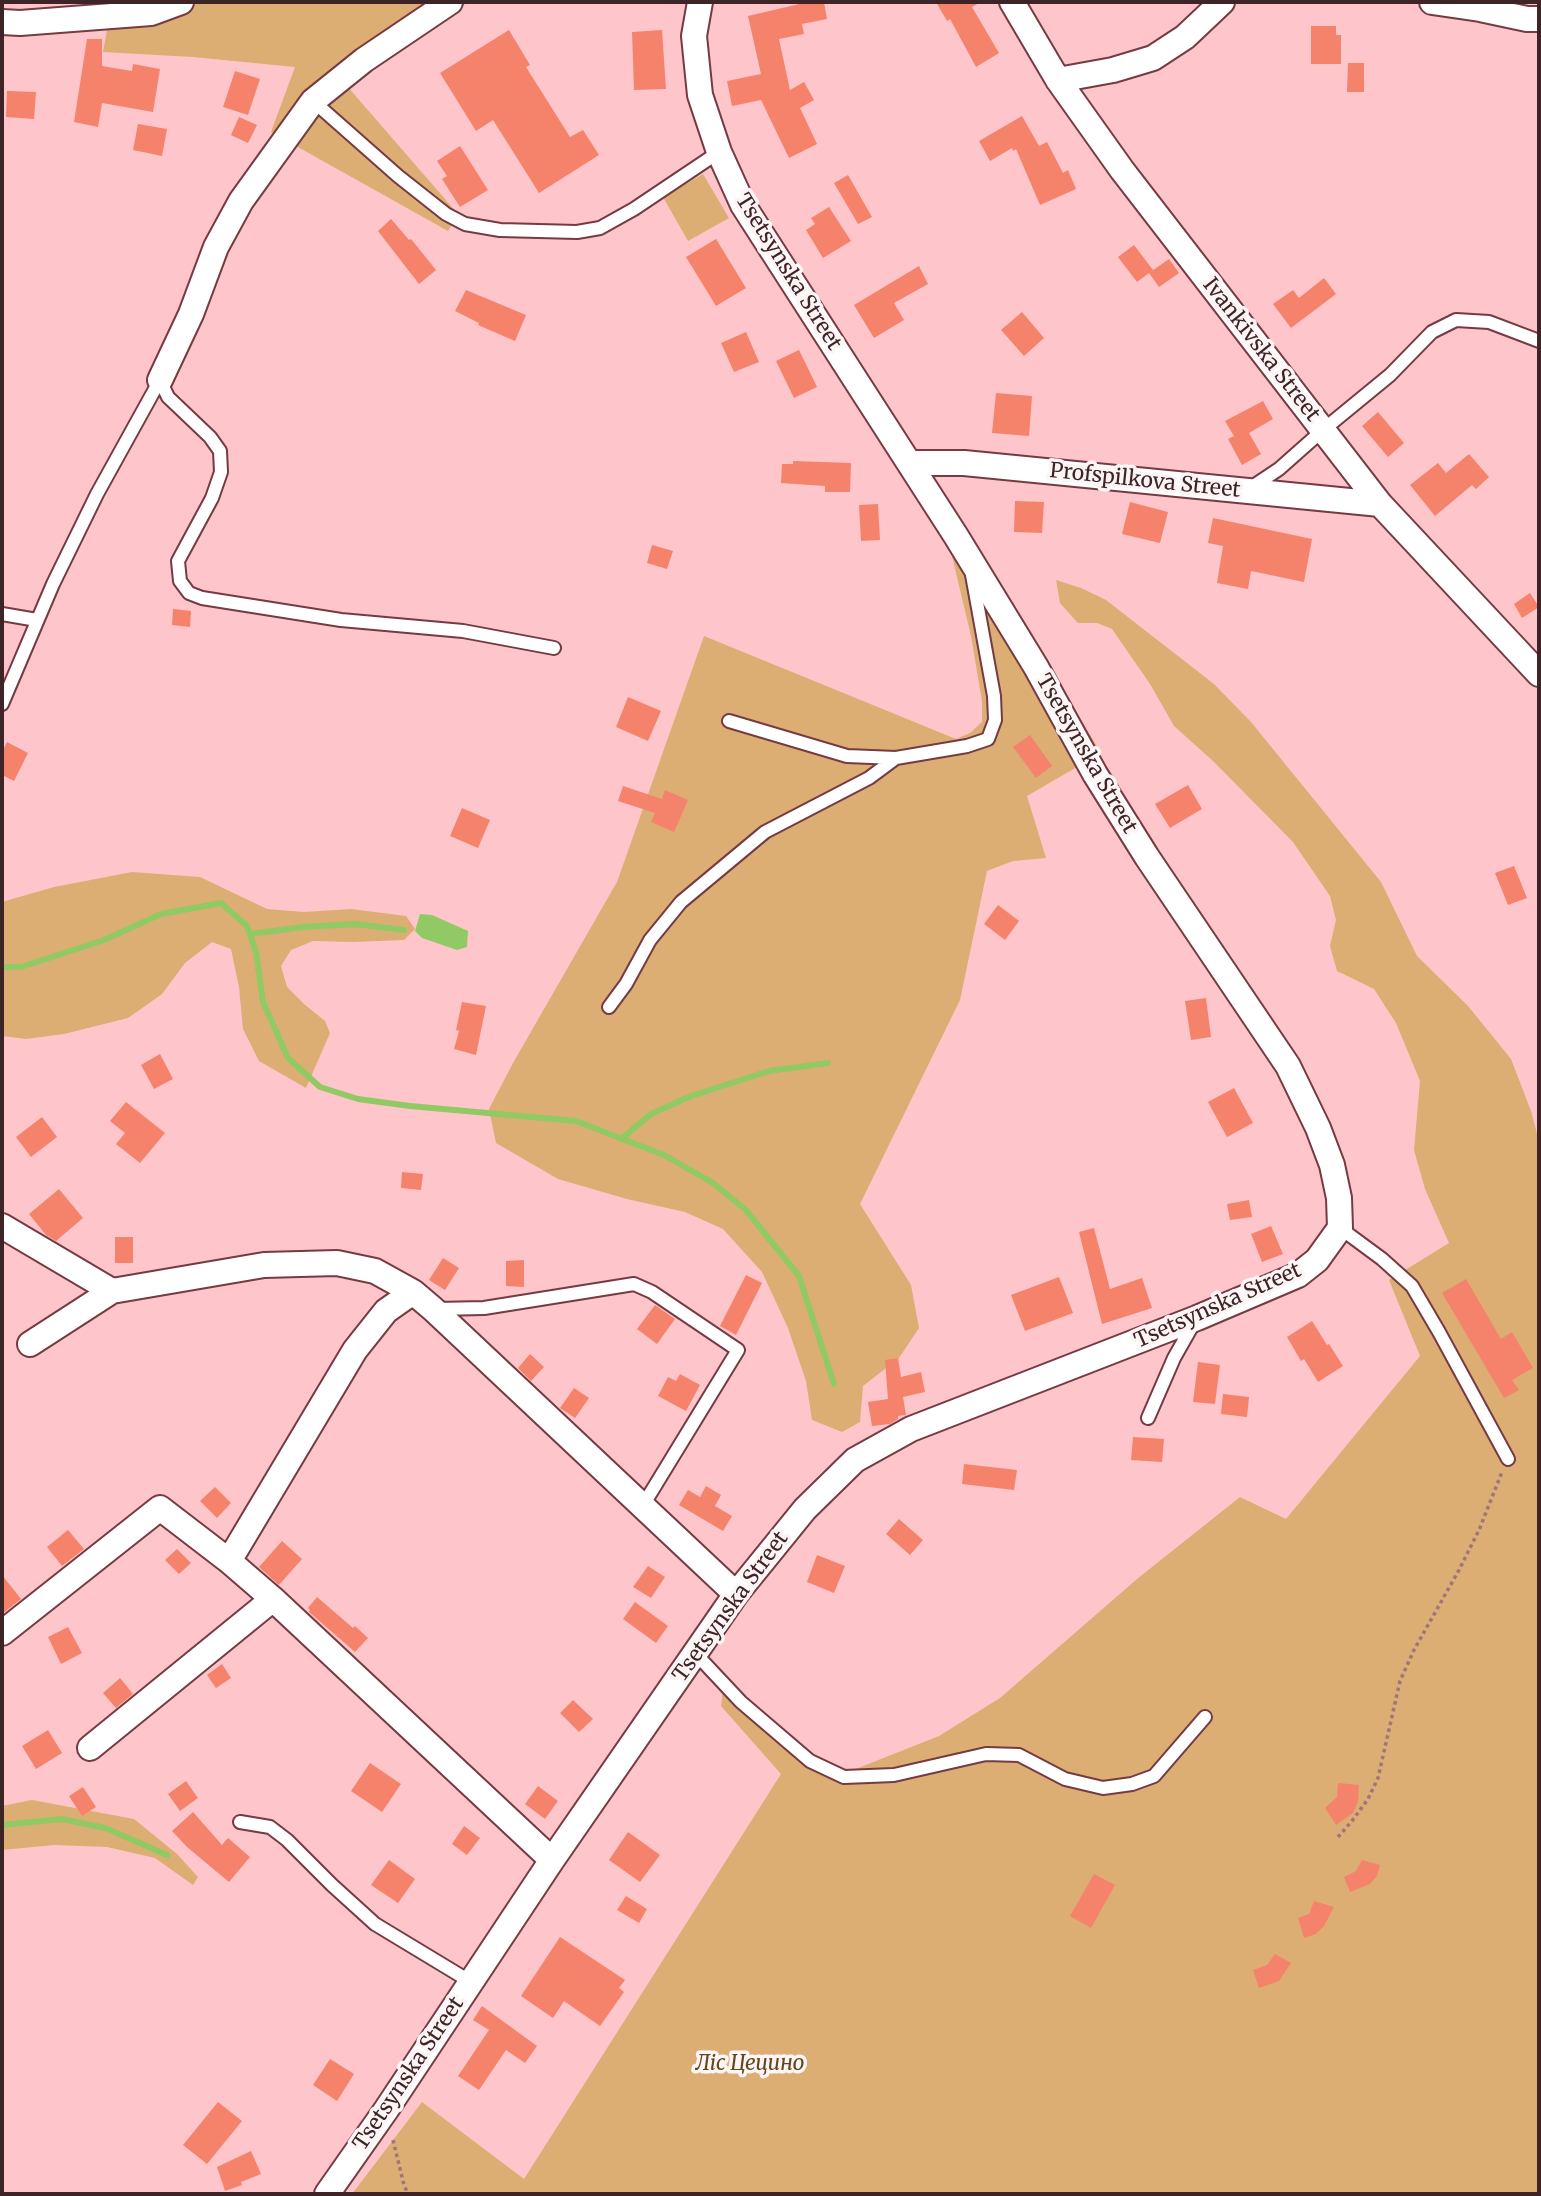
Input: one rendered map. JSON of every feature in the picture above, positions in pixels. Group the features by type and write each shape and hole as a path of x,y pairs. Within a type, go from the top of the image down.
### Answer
{"street":[{"path":"2,22 150,13 181,2"},
{"path":"160,380 191,314 216,247 241,201 313,101 364,60 450,2"},
{"name":"Tsetsynska Street","path":"327,2194 552,1860 736,1594 805,1508 855,1460 911,1429 1197,1318 1297,1275 1317,1260 1340,1228 1339,1198 1332,1165 1318,1128 1288,1066 1147,857 1095,774 1036,667 971,561 743,205 719,152 700,95 694,36 700,2"},
{"name":"Ivankivska Street","path":"1012,2 1058,80 1122,170 1380,504 1539,674"},
{"path":"1058,80 1113,70 1153,58 1185,37 1222,2"},
{"path":"1432,2 1480,5 1527,19 1539,19"},
{"name":"Profspilkova Street","path":"910,463 964,463 1380,504"},
{"path":"2,1226 112,1292"},
{"path":"30,1344 112,1292 264,1265 337,1264 375,1271 413,1292 736,1594"},
{"path":"229,1561 355,1350 386,1311 413,1292"},
{"path":"2,1633 160,1508 273,1599 552,1860"},
{"path":"90,1748 273,1599"}],"lane":[{"path":"313,101 398,176 446,214 465,224 500,230 577,232 600,228 634,209 719,152"},
{"path":"1245,491 1279,469 1390,375 1432,332 1456,320 1489,322 1539,341"},
{"path":"2,704 37,620 97,494 160,380"},
{"path":"160,380 168,397 211,437 220,451 221,472 212,498 178,561 180,581 189,593 202,598 341,620 463,631 554,648"},
{"path":"729,721 847,756 896,758 967,746 988,739 995,720 994,696 971,561"},
{"path":"2,614 37,620"},
{"path":"608,1007 626,984 650,940 681,902 765,832 869,778 896,758"},
{"path":"1340,1228 1382,1259 1412,1286 1440,1332 1508,1459"},
{"path":"433,1310 484,1308 634,1284 661,1298 738,1350 642,1507"},
{"path":"1148,1418 1174,1358 1197,1318"},
{"path":"695,1653 741,1703 810,1761 844,1777 894,1775 986,1754 1019,1755 1066,1779 1103,1788 1132,1784 1154,1776 1205,1717"},
{"path":"240,1822 270,1827 375,1924 471,1982"}],"path":[{"path":"1338,1837 1368,1799 1378,1778 1400,1681 1413,1650 1479,1530 1508,1459"},
{"path":"386,2110 408,2194"}],"green space":[{"path":"153,2 468,2 347,86 458,214 448,231 271,132 295,67 103,52 107,11"},
{"path":"703,174 729,218 688,241 663,197"},
{"path":"975,543 1101,753 1027,796 1046,858 1013,861 987,871 960,1000 860,1204 911,1285 919,1328 899,1358 863,1386 860,1422 842,1432 812,1420 806,1381 788,1328 762,1272 723,1229 685,1212 558,1179 496,1143 489,1109 617,882 704,636 956,739 970,733 982,722 982,701 971,636 952,556"},
{"name":"Ліс Цецино","path":"1056,580 1106,600 1214,684 1251,722 1381,882 1417,956 1468,1006 1511,1059 1531,1111 1539,1141 1539,2194 352,2194 422,2102 524,2179 781,1774 721,1706 723,1689 838,1776 939,1736 1000,1698 1137,1579 1240,1497 1286,1519 1420,1356 1389,1280 1449,1243 1425,1189 1414,1150 1420,1081 1396,1023 1374,989 1337,971 1330,946 1336,920 1330,896 1293,842 1213,761 1174,726 1150,684 1112,629 1097,623 1078,623 1060,603"},
{"path":"132,872 200,877 267,909 304,912 351,909 406,916 415,929 404,940 313,941 291,950 281,966 287,987 325,1021 330,1033 306,1088 259,1061 243,1029 239,987 231,949 212,942 185,963 162,994 128,1018 64,1034 26,1039 2,1036 2,902 54,887"},
{"path":"32,1800 134,1819 177,1854 198,1877 193,1885 155,1858 107,1847 54,1845 2,1850 2,1806"}],"shaded area":[{"path":"420,914 432,915 468,931 467,947 457,950 422,938 415,931"}],"building":[{"path":"808,2 824,2 827,19 802,24 804,34 779,39 790,90 804,82 814,100 800,108 817,144 789,158 761,100 732,106 727,81 761,74 748,16"},
{"path":"936,2 981,2 972,7 999,53 976,67 950,19 947,21"},
{"path":"1311,26 1336,26 1336,35 1341,35 1341,64 1311,64"},
{"path":"509,30 530,65 526,67 570,137 583,130 599,155 539,193 493,120 476,131 440,73"},
{"path":"662,30 666,89 634,90 632,32"},
{"path":"87,39 102,39 102,66 132,71 133,64 160,69 153,112 102,103 98,127 74,122"},
{"path":"1348,63 1364,63 1364,92 1347,92"},
{"path":"235,71 260,79 248,115 223,107"},
{"path":"7,91 36,92 34,119 6,117"},
{"path":"1022,116 1039,146 1047,142 1063,173 1068,170 1076,189 1040,205 1016,149 1013,151 1012,148 990,161 979,141"},
{"path":"239,117 257,125 248,143 231,135"},
{"path":"138,124 167,129 162,156 133,150"},
{"path":"460,146 488,190 460,207 442,179 447,176 437,161"},
{"path":"848,175 872,217 858,224 834,183"},
{"path":"829,207 851,241 823,258 806,230 815,224 811,218"},
{"path":"391,219 436,270 419,284 378,231"},
{"path":"716,239 746,288 716,306 686,257"},
{"path":"1134,245 1153,270 1137,282 1118,257"},
{"path":"1169,259 1179,273 1159,287 1149,273"},
{"path":"919,266 928,284 894,303 904,320 874,338 854,305"},
{"path":"1324,278 1336,294 1291,328 1273,304 1293,290 1299,298"},
{"path":"466,290 526,315 515,341 478,325 479,323 455,311"},
{"path":"1022,312 1044,338 1024,356 1001,330"},
{"path":"746,332 759,362 734,372 721,343"},
{"path":"799,350 817,387 794,398 776,361"},
{"path":"996,393 1032,396 1029,436 992,433"},
{"path":"1263,401 1273,419 1249,433 1261,454 1242,465 1228,439 1234,436 1225,421"},
{"path":"1378,412 1404,443 1388,457 1362,426"},
{"path":"1469,454 1489,477 1476,489 1472,485 1435,516 1410,485 1438,463 1446,473"},
{"path":"793,461 851,463 850,492 825,492 825,486 781,483 782,464 793,464"},
{"path":"1015,501 1044,502 1042,533 1014,532"},
{"path":"1130,502 1168,512 1160,543 1122,534"},
{"path":"878,504 880,540 861,541 859,505"},
{"path":"1213,518 1312,539 1304,582 1251,571 1248,589 1217,583 1223,546 1208,543"},
{"path":"652,545 673,551 667,569 647,563"},
{"path":"1530,593 1539,607 1522,618 1514,604"},
{"path":"173,609 191,611 190,627 172,625"},
{"path":"628,697 661,711 648,741 616,727"},
{"path":"1030,735 1052,766 1036,778 1013,747"},
{"path":"7,742 28,753 14,781 2,775 2,752"},
{"path":"1188,785 1202,809 1170,828 1155,804"},
{"path":"623,786 662,799 665,790 688,800 674,832 651,822 655,813 618,801"},
{"path":"462,808 490,820 478,848 450,836"},
{"path":"1514,866 1527,898 1508,905 1495,873"},
{"path":"998,905 1019,921 1005,940 984,924"},
{"path":"1206,998 1211,1037 1191,1040 1185,1001"},
{"path":"462,1002 486,1006 476,1055 454,1049"},
{"path":"160,1054 173,1079 154,1089 141,1065"},
{"path":"1234,1088 1253,1123 1227,1137 1208,1102"},
{"path":"126,1102 165,1133 140,1163 116,1144 125,1133 110,1121"},
{"path":"42,1117 57,1137 31,1157 16,1137"},
{"path":"402,1172 423,1174 421,1190 401,1188"},
{"path":"59,1189 83,1218 56,1241 46,1235 29,1214"},
{"path":"1249,1200 1252,1217 1230,1220 1227,1204"},
{"path":"1271,1226 1283,1254 1262,1262 1251,1234"},
{"path":"1094,1228 1110,1289 1142,1278 1152,1308 1102,1324 1079,1232"},
{"path":"115,1237 133,1237 133,1263 115,1263"},
{"path":"443,1258 459,1268 445,1290 429,1280"},
{"path":"524,1260 524,1287 506,1286 506,1261"},
{"path":"746,1275 762,1283 736,1335 720,1326"},
{"path":"1059,1277 1073,1313 1025,1331 1011,1295"},
{"path":"1466,1279 1501,1339 1512,1332 1533,1368 1512,1380 1519,1390 1504,1398 1442,1293"},
{"path":"655,1305 675,1319 657,1344 637,1329"},
{"path":"1312,1321 1343,1366 1318,1382 1287,1337"},
{"path":"530,1354 544,1367 531,1381 518,1368"},
{"path":"898,1358 901,1377 921,1372 925,1392 903,1397 906,1415 898,1416 898,1419 890,1424 872,1426 868,1402 888,1399 885,1360"},
{"path":"1198,1362 1220,1365 1215,1404 1193,1402"},
{"path":"680,1374 700,1385 686,1411 658,1396 668,1377 676,1381"},
{"path":"574,1388 589,1398 575,1418 560,1408"},
{"path":"1223,1394 1249,1397 1247,1417 1221,1414"},
{"path":"1133,1437 1164,1439 1162,1462 1131,1460"},
{"path":"964,1464 1017,1470 1014,1490 962,1484"},
{"path":"706,1486 721,1495 715,1506 732,1516 723,1531 679,1505 688,1490 700,1497"},
{"path":"215,1487 231,1503 217,1518 200,1501"},
{"path":"899,1519 923,1540 910,1555 886,1534"},
{"path":"68,1530 84,1549 62,1566 47,1547"},
{"path":"282,1541 302,1559 279,1585 259,1567"},
{"path":"177,1549 191,1563 179,1574 165,1560"},
{"path":"817,1555 845,1566 834,1593 807,1582"},
{"path":"648,1566 665,1577 651,1598 633,1587"},
{"path":"2,1575 21,1599 2,1614"},
{"path":"317,1597 368,1638 355,1652 309,1612 308,1608"},
{"path":"635,1602 668,1626 656,1643 623,1619"},
{"path":"68,1627 82,1653 61,1664 48,1637"},
{"path":"222,1664 231,1678 216,1688 207,1675"},
{"path":"120,1678 133,1694 116,1708 103,1693"},
{"path":"573,1700 593,1719 579,1732 560,1713"},
{"path":"48,1730 62,1753 36,1769 22,1746"},
{"path":"370,1763 401,1784 382,1812 351,1791"},
{"path":"186,1781 198,1798 180,1811 168,1794"},
{"path":"1338,1783 1359,1785 1358,1801 1353,1813 1336,1825 1325,1808 1337,1797"},
{"path":"538,1786 558,1801 545,1819 525,1804"},
{"path":"83,1787 96,1807 82,1816 69,1796"},
{"path":"193,1812 222,1845 228,1838 250,1857 229,1882 172,1831"},
{"path":"464,1826 480,1838 467,1855 452,1844"},
{"path":"628,1832 660,1855 640,1882 609,1860"},
{"path":"389,1860 415,1879 398,1903 371,1885"},
{"path":"1362,1860 1380,1865 1377,1876 1370,1884 1350,1892 1344,1877 1356,1871"},
{"path":"1094,1874 1115,1885 1091,1928 1070,1916"},
{"path":"626,1896 647,1909 639,1923 617,1910"},
{"path":"1314,1901 1334,1907 1324,1926 1316,1934 1304,1938 1298,1918 1309,1914"},
{"path":"560,1937 625,1980 619,1988 624,1992 600,2026 564,2001 553,2018 521,1996"},
{"path":"1275,1954 1291,1963 1279,1981 1259,1988 1253,1970 1267,1965"},
{"path":"482,2006 537,2046 525,2063 506,2050 479,2090 458,2076 489,2030 473,2020"},
{"path":"330,2059 354,2074 337,2101 313,2085"},
{"path":"218,2102 242,2121 207,2164 183,2145"},
{"path":"251,2151 261,2174 225,2191 217,2167"}],"waterway":[{"path":"2,967 21,967 104,940 161,914 221,903 247,926 256,952 263,1002 288,1058 320,1087 358,1099 410,1106 576,1121 664,1155 713,1183 746,1210 799,1276 834,1384"},
{"path":"250,934 355,924 404,930"},
{"path":"621,1139 651,1114 691,1096 769,1071 828,1063"},
{"path":"2,1825 62,1819 105,1828 167,1855"}]}
